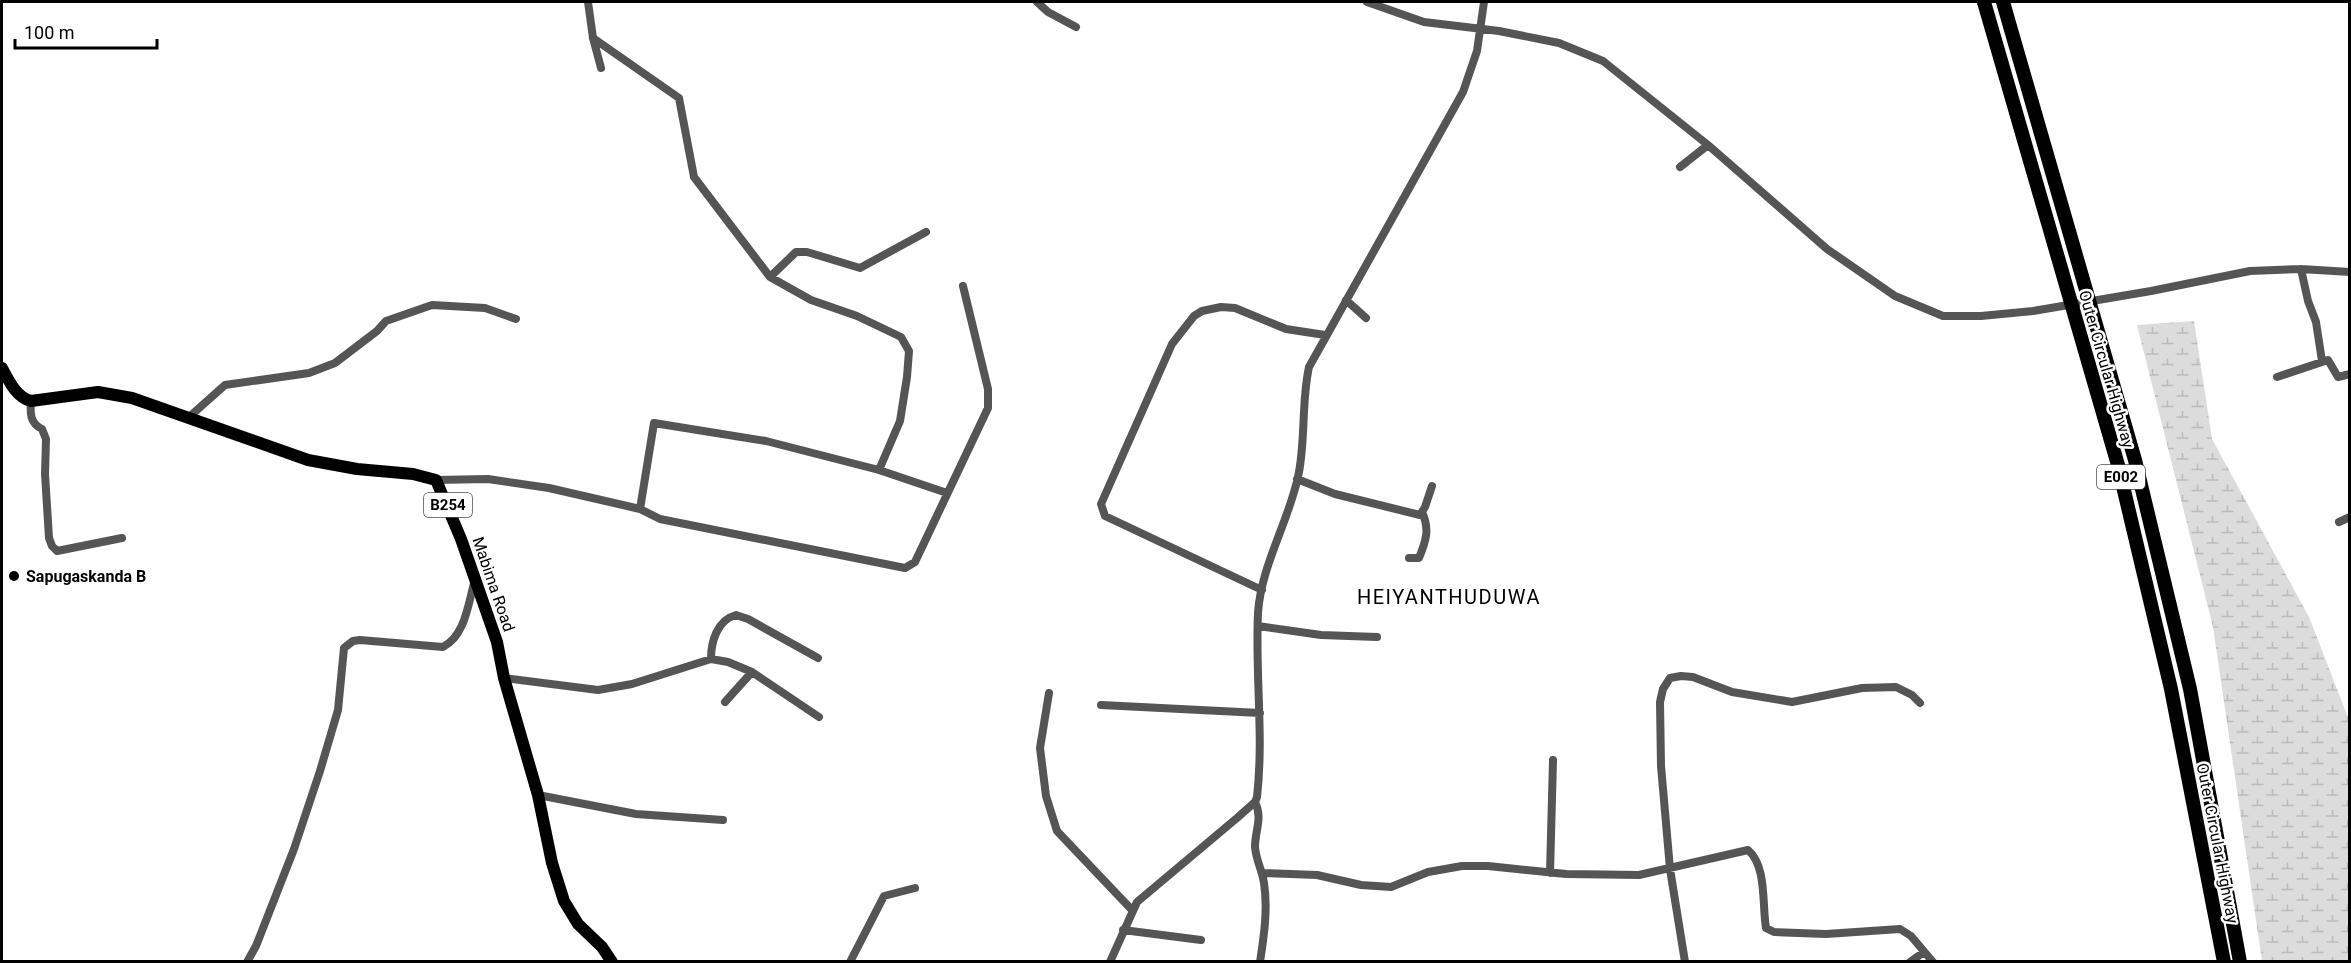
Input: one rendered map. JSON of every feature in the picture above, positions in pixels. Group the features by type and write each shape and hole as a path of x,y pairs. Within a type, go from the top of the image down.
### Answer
{"highway":[{"name":"Outer Circular Highway","path":"1984,2 2118,465 2171,689 2224,962"},
{"name":"Outer Circular Highway","path":"2003,2 2135,459 2190,689 2240,962"}],"main road":[{"path":"2,368 16,392 25,400 31,401"},
{"name":"B254","path":"31,401 98,392 132,398 308,460 357,469 420,475 436,480"},
{"name":"Mabima Road","path":"436,480 444,495 497,642 504,678 538,795 552,863 564,901 578,924 602,947 612,962"}],"street":[{"path":"588,2 593,38 601,68"},
{"path":"1037,2 1048,12 1076,27"},
{"path":"1367,2 1424,22 1499,31 1559,43 1603,61 1708,145 1827,249 1895,296 1943,316 1981,316 2033,311 2250,271 2301,269 2349,273"},
{"path":"1260,962 1265,913 1262,873 1256,853 1259,810 1255,802 1260,753 1256,656 1258,626 1262,590 1297,479 1305,384 1309,367 1325,334 1463,92 1477,51 1484,2"},
{"path":"593,38 679,98 694,177 770,277 811,300 857,316 901,337 909,351 900,421 879,470"},
{"path":"1680,167 1708,145"},
{"path":"770,277 796,252 807,252 860,268 926,232"},
{"path":"2301,269 2308,301 2316,322 2322,361"},
{"path":"436,480 488,479 549,488 640,509 660,519 905,567 915,562 988,408 988,389 963,286"},
{"path":"1346,300 1366,318"},
{"path":"188,418 225,385 309,373 335,363 377,331 386,321 432,304 485,308 516,319"},
{"path":"1262,590 1105,516 1101,504 1172,344 1194,316 1202,311 1221,307 1235,308 1286,329 1325,334"},
{"path":"2277,377 2328,360 2338,377 2349,374"},
{"path":"31,401 30,415 36,426 42,429 46,439 45,474 49,538 52,546 57,551 122,538"},
{"path":"640,509 654,423 766,441 879,470 947,493"},
{"path":"1297,479 1335,494 1388,509 1415,514 1422,512"},
{"path":"1409,558 1419,558 1422,552 1428,525 1422,512 1432,486"},
{"path":"2339,522 2349,518"},
{"path":"247,962 256,946 294,849 320,771 338,710 344,648 353,641 360,640 443,647 454,641 461,628 475,578"},
{"path":"711,659 713,638 724,620 736,615 748,619 818,658"},
{"path":"1258,626 1321,635 1377,637"},
{"path":"504,678 598,690 632,684 711,659 728,662 752,672 819,717"},
{"path":"725,702 752,672"},
{"path":"1685,962 1670,869 1661,766 1660,702 1663,689 1670,678 1693,677 1732,692 1792,702 1862,688 1896,687 1912,695 1920,703"},
{"path":"1049,693 1040,748 1046,796 1056,831 1132,910"},
{"path":"1101,705 1260,713"},
{"path":"1550,873 1553,760"},
{"path":"538,795 636,814 723,820"},
{"path":"1110,962 1132,910 1145,895 1255,802"},
{"path":"1262,873 1317,875 1361,885 1391,887 1428,872 1462,866 1488,866 1550,873 1639,875 1749,850 1755,856 1760,870 1766,928 1773,932 1826,934 1900,929 1911,936 1934,962"},
{"path":"850,962 884,896 915,888"},
{"path":"1123,930 1201,940"},
{"path":"1910,962 1924,952"}],"green space":[{"path":"2194,321 2212,439 2309,617 2349,720 2349,961 2262,961 2213,627 2137,325"}],"place":[{"name":"Sapugaskanda B","path":"14,576"}],"district":[{"name":"HEIYANTHUDUWA","path":"1449,597"}]}
